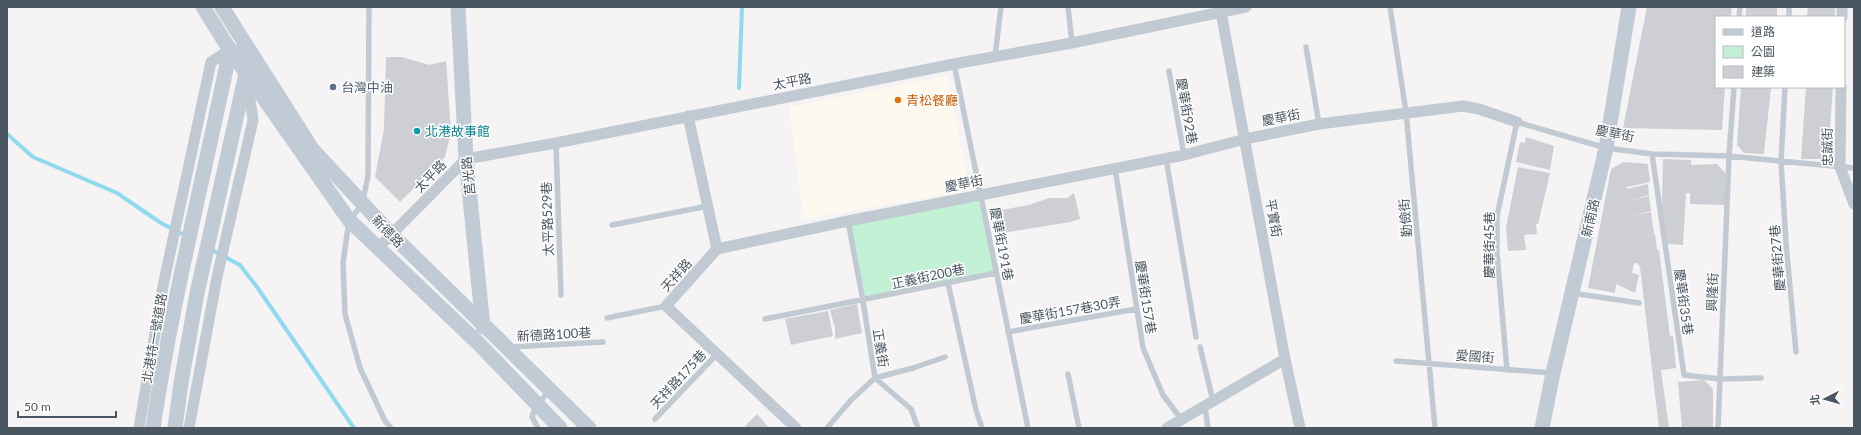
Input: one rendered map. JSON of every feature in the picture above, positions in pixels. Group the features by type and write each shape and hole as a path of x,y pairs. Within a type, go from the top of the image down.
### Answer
{"street":[{"path":"189,428 224,243 253,120 252,68 230,50 203,7"},
{"name":"新德路","path":"222,7 252,68 349,220 479,344 536,405 560,428"},
{"name":"莒光路","path":"458,7 466,159 483,324 479,344"},
{"name":"太平路","path":"378,248 466,159 556,143 995,56 1072,43 1246,7"},
{"name":"新南路","path":"1542,428 1553,373 1606,148 1629,7"},
{"name":"平實街","path":"1221,12 1285,359 1300,428"},
{"name":"北港特一號道路","path":"139,428 147,372 171,249 211,62 230,50"},
{"name":"北港特一號道路","path":"153,428 185,255 230,50"},
{"path":"175,428 181,383 202,267 252,68"},
{"name":"新德路","path":"252,68 312,149 362,205 550,392 589,428"},
{"name":"忠誠街","path":"1841,88 1840,167 1854,204"},
{"name":"慶華街","path":"718,249 981,194 1184,155 1245,139 1319,124 1463,106 1479,108 1517,122"},
{"path":"688,116 718,249"},
{"name":"天祥路","path":"718,249 666,306 796,428"},
{"path":"1167,428 1285,359"}],"lane":[{"path":"369,7 368,176 362,205 349,220 343,263 345,314 360,368 385,420 391,428"},
{"path":"995,56 1000,7"},
{"path":"1068,7 1072,43"},
{"name":"勤儉街","path":"1390,7 1406,112 1435,428"},
{"path":"1306,47 1319,124"},
{"name":"慶華街191巷","path":"954,64 1028,428"},
{"name":"慶華街92巷","path":"1169,71 1184,155"},
{"name":"興隆街","path":"1718,428 1729,156 1734,88"},
{"name":"慶華街27巷","path":"1785,88 1781,162 1786,243 1796,352"},
{"name":"慶華街","path":"1517,122 1606,148 1652,154 1729,156 1854,168"},
{"name":"慶華街45巷","path":"1507,370 1497,253 1497,216 1517,122"},
{"name":"太平路529巷","path":"556,143 561,295"},
{"name":"慶華街35巷","path":"1652,154 1684,375 1720,379 1761,378"},
{"path":"1166,158 1196,337"},
{"name":"慶華街157巷","path":"1115,168 1143,348 1163,395 1182,420"},
{"path":"612,225 708,206"},
{"name":"正義街","path":"827,428 851,400 875,378 863,301 848,221"},
{"name":"正義街200巷","path":"863,301 996,273"},
{"path":"948,283 976,410 982,428"},
{"path":"1572,293 1639,303"},
{"path":"765,319 863,301"},
{"path":"607,318 666,306"},
{"name":"慶華街157巷30弄","path":"1008,332 1136,310"},
{"name":"新德路100巷","path":"505,347 603,342"},
{"path":"1200,347 1209,404 1208,428"},
{"name":"天祥路175巷","path":"656,420 717,354"},
{"path":"875,378 913,368 945,357"},
{"name":"愛國街","path":"1396,362 1553,373"},
{"path":"1068,374 1079,428"},
{"path":"875,378 911,409 918,428"},
{"path":"538,428 532,417 536,405 550,392"}],"shaded area":[{"path":"947,76 970,190 804,219 789,107"}],"green space":[{"path":"981,195 996,273 863,301 848,221"}],"building":[{"path":"1647,7 1732,7 1731,16 1715,16 1715,88 1725,88 1722,130 1623,128"},
{"path":"1746,7 1777,7 1777,16 1746,16"},
{"path":"1808,7 1835,7 1835,16 1807,16"},
{"name":"北港故事館","path":"386,57 402,57 429,65 446,61 451,132 445,157 400,202 375,177 384,129"},
{"path":"1741,88 1771,88 1764,154 1744,153 1737,145"},
{"path":"1806,88 1833,88 1828,154 1822,159 1801,159"},
{"path":"1526,137 1554,146 1550,170 1516,162 1520,142 1525,143"},
{"path":"1663,159 1691,160 1691,165 1717,164 1726,174 1725,205 1690,204 1690,193 1686,193 1683,245 1667,244 1662,206"},
{"path":"1623,162 1648,164 1650,182 1627,187 1625,175 1627,189 1648,184 1649,195 1628,201 1649,196 1651,211 1630,216 1651,212 1654,234 1634,238 1655,234 1657,250 1659,250 1670,336 1673,336 1676,368 1661,370 1669,428 1659,428 1640,267 1637,263 1634,263 1632,273 1639,275 1635,293 1616,284 1615,293 1588,288 1611,169"},
{"path":"1518,167 1550,173 1538,224 1536,224 1537,234 1524,235 1526,250 1508,251 1506,228"},
{"path":"1074,193 1080,219 1002,233 996,211 1029,205 1049,198 1067,198"},
{"path":"857,304 862,333 835,339 835,328 830,310"},
{"path":"828,311 833,336 791,345 785,319"},
{"path":"1704,380 1713,389 1713,428 1682,428 1678,382"},
{"path":"757,414 769,428 744,428 748,423"}],"waterway":[{"path":"739,88 742,7"},
{"path":"7,134 33,157 117,193 161,223 186,236"},
{"path":"210,249 240,265 257,287 354,428"}],"place":[{"name":"台灣中油","path":"333,87"},
{"name":"青松餐廳","path":"898,100"},
{"name":"北港故事館","path":"417,131"}]}
